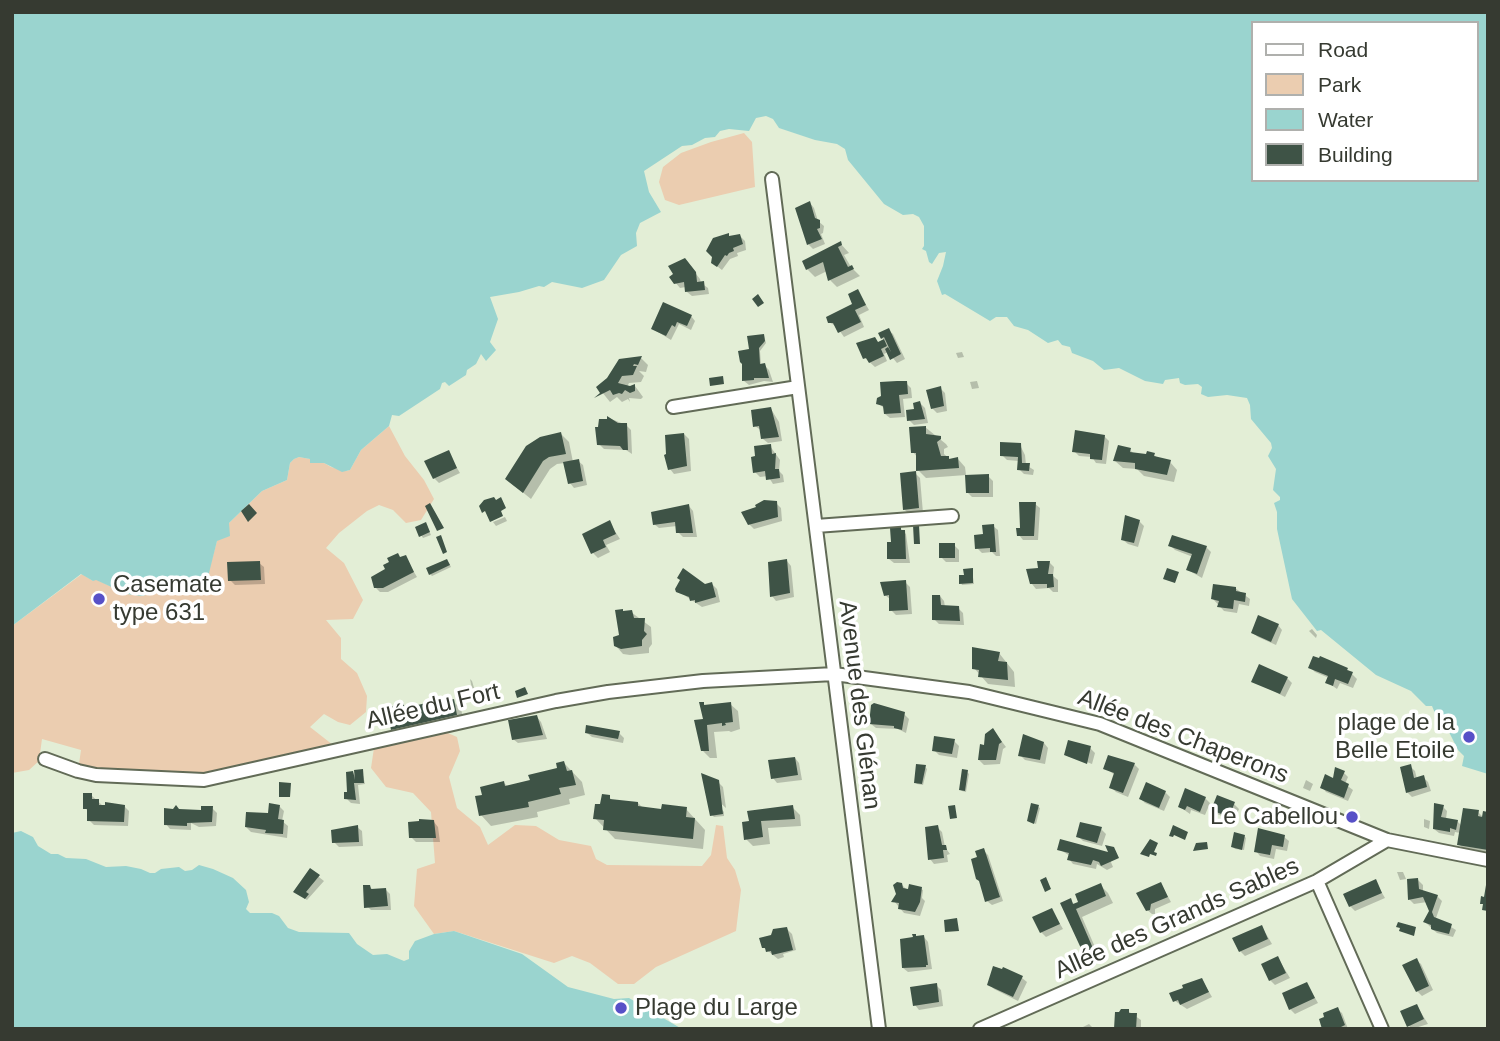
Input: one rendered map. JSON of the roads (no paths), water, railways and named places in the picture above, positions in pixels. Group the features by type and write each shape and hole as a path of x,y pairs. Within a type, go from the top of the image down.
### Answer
{"street":[{"name":"Avenue des Glénan","path":"772,179 879,1029"},
{"path":"673,407 798,387"},
{"path":"816,526 952,516"},
{"name":"Allée du Fort","path":"45,759 96,775 204,780 506,712 608,692 704,681 834,674"},
{"name":"Allée des Chaperons","path":"834,674 969,692 1100,724 1387,840 1488,860"},
{"name":"Allée des Grands Sables","path":"980,1029 1317,881 1387,840"},
{"path":"1317,881 1382,1029"}],"water":[{"path":"12,12 1488,12 1488,774 1462,766 1464,756 1458,750 1442,718 1437,718 1432,706 1426,706 1411,691 1376,675 1321,630 1317,631 1292,599 1277,529 1274,503 1280,500 1280,497 1273,490 1276,469 1268,456 1271,443 1251,419 1247,398 1227,395 1208,397 1201,394 1202,387 1198,384 1185,385 1180,383 1179,378 1165,380 1163,384 1145,381 1119,368 1104,370 1093,361 1072,353 1070,347 1062,345 1058,340 1048,343 1028,330 1014,326 1007,317 996,317 990,321 945,294 942,295 937,281 946,252 939,253 932,264 929,262 926,251 922,249 924,226 919,217 913,214 903,215 884,204 848,160 845,149 837,144 779,128 773,119 766,116 756,118 749,131 720,131 715,137 682,146 644,171 649,192 661,212 640,223 636,233 637,246 621,255 604,280 582,288 552,282 544,287 490,297 498,319 490,342 496,350 486,361 481,354 466,375 449,386 445,382 442,383 440,389 399,416 392,415 389,426 361,450 350,470 342,472 324,463 310,463 310,459 294,459 290,463 287,480 262,491 229,523 230,536 217,541 208,577 166,585 159,591 142,596 127,594 81,574 12,626"},
{"path":"21,831 33,837 38,846 51,854 86,859 106,867 126,866 150,873 179,867 185,871 192,870 199,865 213,869 233,878 246,890 249,902 246,909 250,913 272,913 279,916 288,928 299,932 349,933 357,944 373,955 387,954 404,961 409,959 409,951 415,941 454,931 522,954 568,987 614,999 629,998 682,1029 12,1029 12,833"}],"place":[{"name":"Casemate type 631","path":"99,599"},
{"name":"plage de la Belle Etoile","path":"1469,737"},
{"name":"Le Cabellou","path":"1352,817"},
{"name":"Plage du Large","path":"621,1008"}]}
